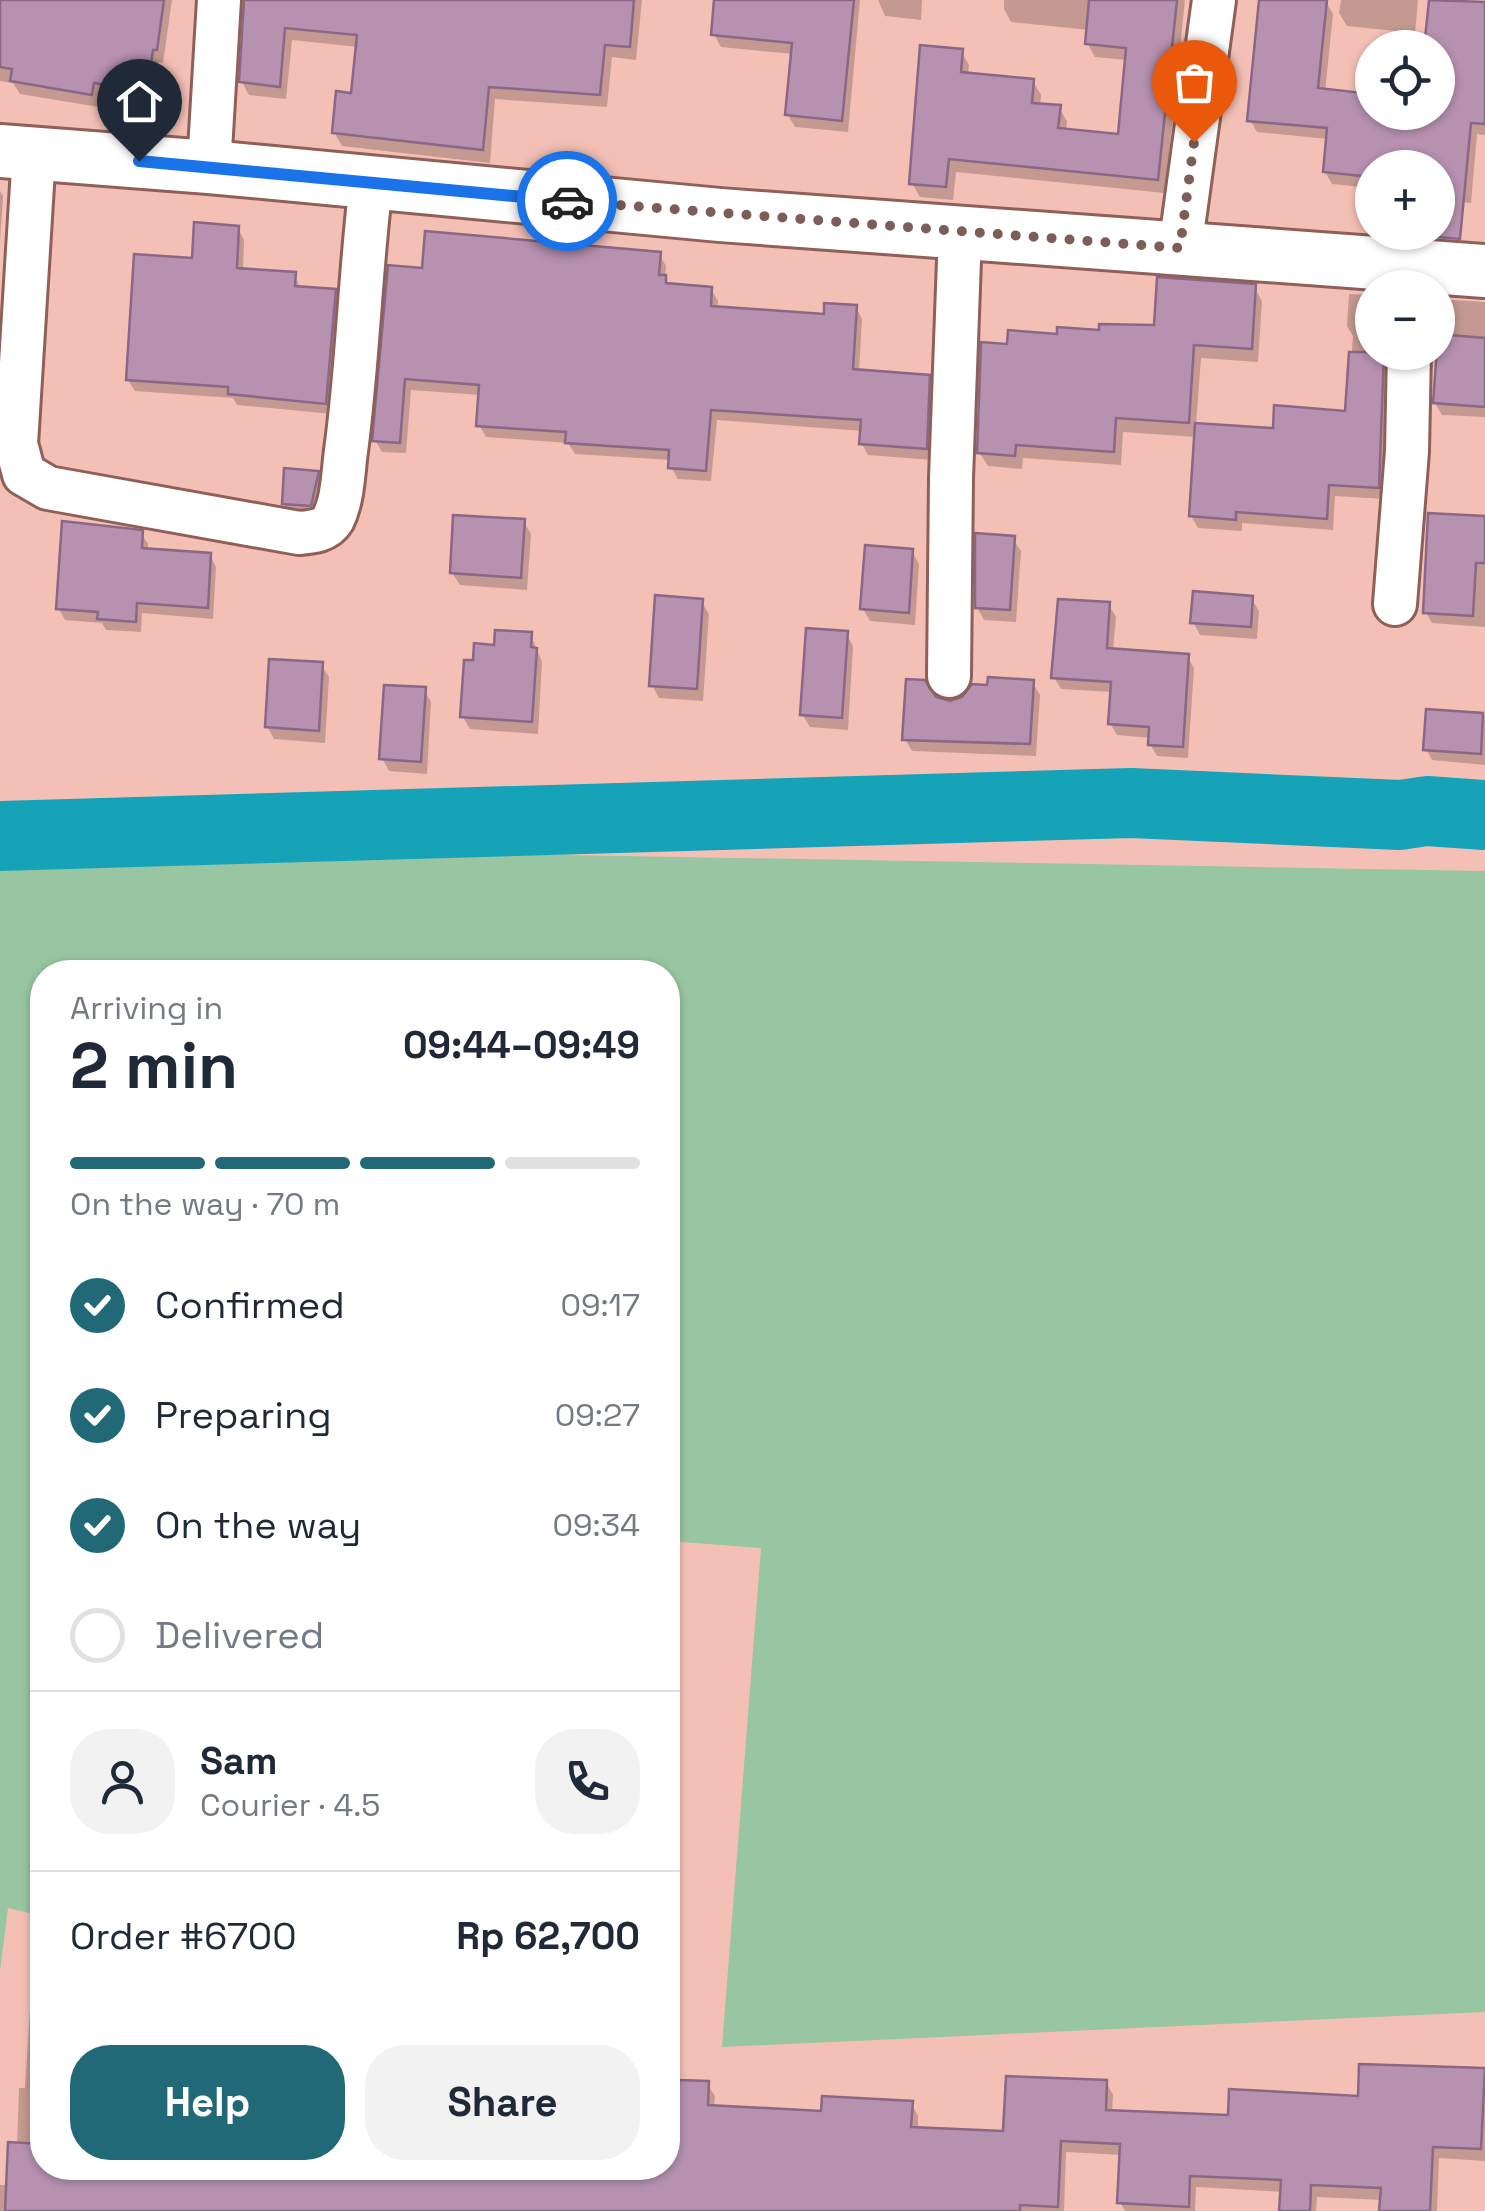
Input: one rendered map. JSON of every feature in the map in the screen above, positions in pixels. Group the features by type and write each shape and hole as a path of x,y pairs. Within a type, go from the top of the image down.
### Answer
{"street":[{"path":"209,166 218,0"},
{"path":"1180,248 1214,0"},
{"path":"370,184 361,260 353,401 339,502 331,523 317,531 300,533 48,488 24,474 16,444 17,152 960,233 1180,248 1361,270"},
{"path":"949,676 960,233"},
{"path":"1455,273 1485,271"},
{"path":"1395,604 1407,450 1409,370"}],"green space":[{"path":"0,845 1485,871 1485,2012 722,2047 761,1548 680,1542 680,960 30,960 30,1913 8,1908 0,1971"}],"building":[{"path":"0,0 164,0 147,91 94,83 92,95 10,81 12,69 0,67"},
{"path":"244,0 634,0 630,47 605,45 600,95 489,87 483,150 332,133 336,91 351,93 357,35 285,28 280,87 239,82"},
{"path":"714,0 854,0 842,121 785,115 792,43 711,35"},
{"path":"1089,0 1177,0 1158,180 949,159 946,187 909,184 920,45 963,49 961,72 1034,79 1032,103 1061,105 1058,128 1118,134 1126,48 1085,44"},
{"path":"1259,0 1327,0 1318,88 1355,92 1355,130 1455,130 1455,30 1426,30 1429,0 1485,2 1485,124 1471,123 1460,239 1455,239 1455,150 1355,150 1355,175 1323,172 1327,128 1247,121"},
{"path":"194,222 239,226 237,268 296,272 295,286 336,289 326,404 228,394 228,387 126,380 134,254 192,258"},
{"path":"425,231 661,252 659,275 666,275 666,283 712,287 711,306 824,314 824,303 857,305 853,369 930,375 927,449 859,444 861,420 711,410 706,471 668,468 669,450 565,443 566,432 476,426 479,385 405,379 400,443 372,441 388,265 422,268"},
{"path":"1157,277 1256,284 1252,349 1194,345 1189,423 1116,418 1114,452 1016,445 1015,456 977,453 981,342 1007,344 1008,330 1057,334 1057,327 1099,330 1099,324 1154,325"},
{"path":"1455,335 1485,338 1485,407 1433,403 1435,370 1455,370"},
{"path":"1349,352 1355,352 1355,370 1383,370 1379,488 1329,485 1327,519 1236,512 1236,520 1189,516 1195,423 1273,428 1274,405 1345,411"},
{"path":"284,468 319,471 311,506 282,504"},
{"path":"1428,513 1485,516 1485,563 1476,563 1473,616 1423,613"},
{"path":"453,515 525,519 521,578 450,573"},
{"path":"62,521 143,530 142,548 211,553 208,608 137,603 136,622 97,619 98,612 56,609"},
{"path":"975,533 1015,536 1010,610 975,608"},
{"path":"865,545 913,549 909,613 860,609"},
{"path":"1193,591 1253,596 1251,627 1190,623"},
{"path":"655,595 703,599 697,689 649,686"},
{"path":"1058,599 1110,602 1107,648 1189,654 1183,747 1148,745 1149,727 1108,724 1111,682 1051,678"},
{"path":"806,628 848,631 842,718 800,715"},
{"path":"495,630 532,632 531,647 537,648 532,722 460,717 464,660 473,660 474,643 494,645"},
{"path":"269,659 323,662 319,731 265,727"},
{"path":"988,677 1034,680 1030,744 902,740 906,679 925,680 936,697 950,701 962,697 972,684 987,685"},
{"path":"384,685 426,687 421,762 379,759"},
{"path":"1426,709 1483,713 1481,754 1423,750"},
{"path":"1359,2064 1485,2068 1481,2149 1433,2147 1430,2211 1379,2211 1381,2188 1311,2185 1310,2211 1279,2211 1281,2180 1190,2176 1189,2207 1117,2203 1120,2144 1061,2141 1058,2207 1020,2205 1020,2211 5,2211 8,2142 30,2143 30,2180 680,2180 680,2080 709,2081 708,2105 821,2111 822,2096 913,2101 911,2127 1003,2131 1006,2076 1107,2080 1106,2110 1228,2115 1229,2089 1358,2096"}],"waterway":[{"path":"0,836 1131,803 1485,815"}],"way so far":[{"path":"567,201 1180,248 1194,142"}],"route":[{"path":"139,161 567,201"}]}
